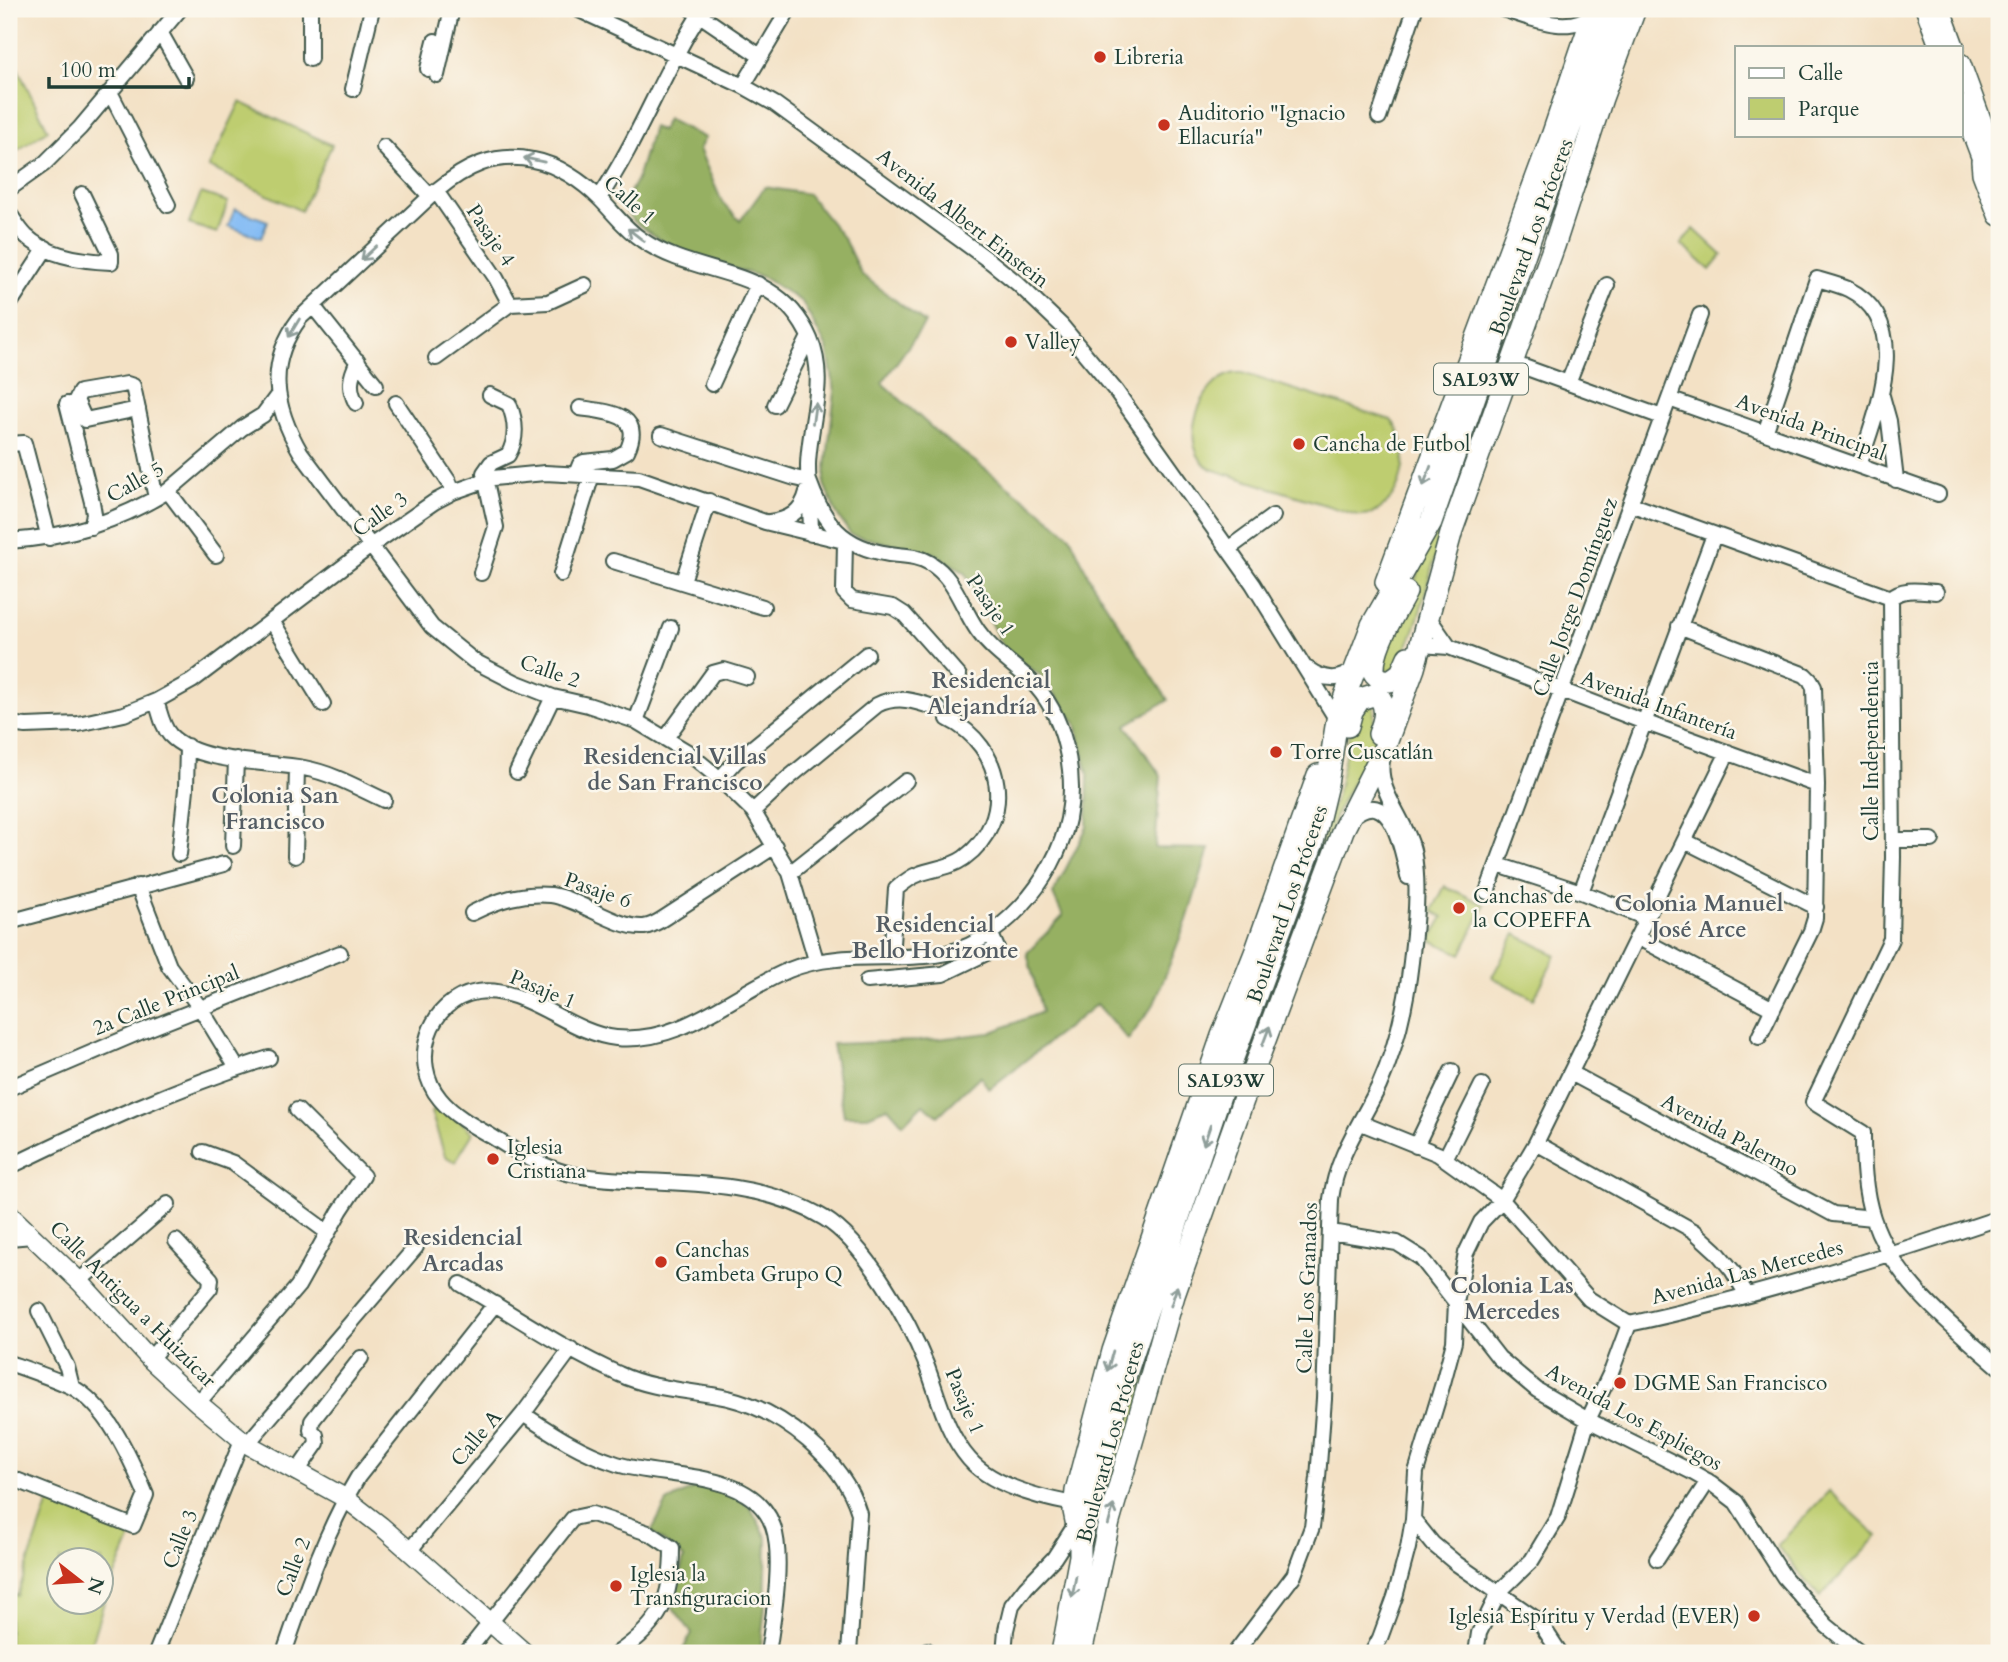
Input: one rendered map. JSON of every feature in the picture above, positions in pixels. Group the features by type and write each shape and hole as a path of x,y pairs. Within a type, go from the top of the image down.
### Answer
{"highway":[{"name":"SAL93W","path":"1592,94 1635,9"},
{"path":"1425,636 1552,293 1646,9"},
{"name":"SAL93W","path":"1592,94 1600,11"},
{"path":"1371,625 1581,51 1600,11"},
{"name":"Boulevard Los Próceres","path":"1062,1653 1078,1569 1077,1523 1249,1014 1313,842 1327,784 1337,720 1371,625 1432,522 1531,236 1592,94"},
{"name":"Boulevard Los Próceres","path":"1081,1653 1095,1584 1141,1403 1174,1295 1343,830 1384,749 1425,636 1452,530 1554,246 1592,94"},
{"path":"1531,236 1539,186 1552,136"},
{"path":"1554,246 1580,198 1601,145"},
{"path":"1994,175 1983,173 1999,215"},
{"path":"1432,522 1417,568 1374,662 1374,673 1385,682 1397,678 1406,664 1430,579 1452,530"},
{"path":"1312,912 1342,807 1378,737 1385,717 1383,701 1377,696 1365,696 1352,711 1332,797 1313,842"},
{"path":"1077,1523 1113,1352 1222,1036 1259,943 1337,720"},
{"path":"1222,1036 1249,1014"},
{"path":"1087,1653 1095,1584"}],"main road":[{"path":"1925,9 1939,46"},
{"path":"1941,9 1955,46"},
{"path":"1962,66 1994,175"},
{"path":"1962,107 1994,175"},
{"name":"Calle Antigua a Huizúcar","path":"9,1214 79,1281 150,1359 198,1403 244,1442 345,1498 525,1653"}],"street":[{"path":"9,189 53,156 180,9"},
{"path":"310,9 310,60"},
{"path":"353,89 372,9"},
{"path":"442,9 433,72 452,9"},
{"name":"Avenida Albert Einstein","path":"578,9 675,53 775,104 991,262 1040,304 1116,391 1277,620 1337,720"},
{"path":"743,86 789,9"},
{"path":"1378,117 1415,9"},
{"path":"1502,9 1550,22 1575,24 1600,11"},
{"path":"599,198 630,149 697,10 760,56"},
{"path":"1550,22 1573,35 1580,44 1581,51"},
{"path":"160,32 186,78"},
{"path":"110,92 168,205"},
{"name":"Pasaje 4","path":"384,147 433,193 496,278 510,304"},
{"name":"Calle 1","path":"278,395 277,376 286,343 296,323 433,193 469,167 494,159 523,158 550,165 599,198 617,219 643,241 682,261 741,276 758,284 788,306 809,337 817,361 808,464 811,534"},
{"path":"9,213 27,237 46,248 81,260 111,262 111,254 82,194"},
{"path":"9,305 46,248"},
{"path":"1765,433 1817,279 1848,289 1876,314 1884,330 1886,365 1881,395 1859,466"},
{"path":"712,384 758,284"},
{"path":"436,358 510,304 548,302 585,285"},
{"path":"1567,383 1607,285"},
{"path":"313,306 376,385"},
{"name":"Calle Jorge Domínguez","path":"1488,892 1700,315"},
{"path":"775,405 809,337"},
{"path":"356,403 351,392 350,377 358,361"},
{"path":"1524,367 1662,417"},
{"name":"Calle 5","path":"9,541 48,538 92,527 162,495 263,415 278,395"},
{"name":"Calle 2","path":"278,395 284,422 301,453 432,627 474,661 514,682 553,697 636,721 666,738 720,779 753,811 790,873 816,960"},
{"path":"1881,395 1889,421 1896,480"},
{"path":"481,573 496,527 485,470 491,463 508,455 515,437 509,404 490,396"},
{"name":"Avenida Principal","path":"1669,399 1938,494"},
{"path":"396,403 453,492"},
{"path":"67,404 92,502 92,527"},
{"path":"576,474 580,464 584,462 613,459 627,452 632,433 629,424 618,415 580,408"},
{"path":"138,409 162,495 216,555"},
{"path":"263,415 284,422"},
{"path":"661,435 809,481"},
{"path":"9,444 24,443 48,538"},
{"name":"Calle 3","path":"9,724 78,724 124,715 156,701 192,681 372,545 434,502 485,481 545,473 639,478 765,522 811,534"},
{"path":"561,574 592,475"},
{"path":"765,522 780,520 796,513 804,504 809,481"},
{"path":"809,481 824,516 849,542"},
{"path":"683,581 709,501"},
{"path":"1630,504 1891,598 1895,593 1904,591 1936,592"},
{"path":"1227,549 1273,516"},
{"path":"811,534 849,542"},
{"path":"1581,892 1714,535"},
{"path":"849,542 844,592 852,600 893,607 904,614 959,676"},
{"name":"Pasaje 1","path":"849,542 882,553 919,558 934,566 954,585 968,615 987,643 1037,687 1049,705 1067,752 1070,805 1063,838 1052,862 1028,898 990,932 940,955 816,960 760,984 681,1029 645,1037 616,1038 586,1031 506,993 477,992 454,1001 436,1018 428,1036 424,1067 439,1098 459,1116 512,1149 545,1165 584,1177 704,1184 785,1199 828,1220 856,1247 900,1312 925,1360 948,1425 970,1461 988,1475 1077,1523"},
{"path":"613,561 763,607"},
{"name":"Calle Independencia","path":"1873,1218 1863,1165 1863,1133 1815,1105 1813,1099 1889,945 1892,933 1891,598"},
{"path":"272,621 323,704"},
{"path":"1679,626 1805,676 1814,687 1817,785 1816,907 1811,931 1759,1037"},
{"path":"636,721 671,628"},
{"path":"1425,636 1449,647"},
{"name":"Avenida Infantería","path":"1425,636 1563,692 1817,785"},
{"path":"720,779 735,762 867,654"},
{"path":"1304,667 1322,678 1331,679 1345,676 1356,665"},
{"path":"666,738 713,673 724,670 747,677"},
{"path":"517,772 553,697"},
{"path":"753,811 786,780 877,705 894,699 910,699 944,714 966,730 989,759 998,782 994,812 984,837 964,859 953,866 919,874 896,889 891,957"},
{"path":"156,701 169,734 187,746 206,754 297,767 332,776 384,800"},
{"path":"179,854 186,789 187,746"},
{"name":"Calle Los Granados","path":"1235,1653 1294,1575 1312,1527 1324,1399 1334,1178 1340,1158 1361,1123 1391,1056 1400,1031 1408,988 1416,877 1413,850 1381,775 1384,749"},
{"path":"1372,1653 1395,1597 1410,1538 1416,1472 1454,1342 1456,1303 1466,1253 1481,1222 1502,1200 1536,1143 1728,752"},
{"path":"233,846 236,759"},
{"path":"295,856 297,767"},
{"path":"790,873 906,781"},
{"name":"Calle Los Granados","path":"1343,830 1352,817 1366,808 1379,810 1391,821 1400,843 1414,916"},
{"path":"1893,840 1932,840"},
{"path":"1685,841 1816,907"},
{"name":"Pasaje 6","path":"472,914 505,898 551,895 644,927 656,923 775,846"},
{"path":"9,922 224,863"},
{"path":"1498,864 1581,892 1646,918"},
{"path":"138,886 170,966 201,1009 237,1068"},
{"path":"867,981 943,974 997,948 990,932"},
{"path":"1637,937 1773,1009"},
{"name":"2a Calle Principal","path":"9,1088 140,1032 340,953"},
{"path":"9,1167 96,1125 237,1068 269,1058"},
{"path":"1416,1146 1452,1071"},
{"name":"Avenida Palermo","path":"1572,1073 1833,1214 1873,1218"},
{"path":"1445,1159 1482,1085"},
{"path":"198,1403 298,1286 327,1232 363,1176 297,1110"},
{"name":"Avenida Las Mercedes","path":"1361,1123 1445,1159 1502,1200 1589,1299 1629,1324 1706,1307 1891,1255 1999,1217"},
{"path":"1536,1143 1693,1231 1716,1251 1732,1270 1747,1295"},
{"path":"203,1153 233,1163 327,1232"},
{"path":"79,1281 168,1204"},
{"path":"1873,1218 1891,1255 1914,1289 1999,1367"},
{"name":"Avenida Los Espliegos","path":"1331,1233 1397,1243 1421,1258 1499,1358 1537,1390 1588,1420 1708,1481 1736,1502 1784,1577 1827,1626 1860,1653"},
{"path":"9,1238 33,1236"},
{"path":"150,1359 210,1288 211,1279 176,1241"},
{"name":"Calle 3","path":"156,1653 244,1442 416,1247"},
{"path":"461,1284 619,1374 645,1383 731,1399 760,1411 801,1435 831,1461 850,1489 859,1513 849,1653"},
{"name":"Calle 2","path":"284,1653 316,1560 345,1498 358,1477 495,1304"},
{"path":"39,1311 67,1367 72,1387"},
{"path":"1476,1653 1479,1633 1499,1592 1532,1560 1558,1517 1588,1420 1612,1370 1629,1324"},
{"name":"Calle A","path":"409,1551 523,1414 571,1349"},
{"path":"296,1473 317,1443 316,1435 311,1430 312,1421 361,1358"},
{"path":"9,1363 72,1387 102,1413 131,1459 146,1495 133,1525 9,1477"},
{"path":"523,1414 559,1438 597,1457 620,1465 699,1478 732,1487 759,1504 773,1525 777,1551 768,1653"},
{"path":"1657,1559 1708,1481"},
{"path":"466,1653 573,1518 592,1514 652,1534 671,1548 672,1577 664,1606 638,1640 618,1653"},
{"path":"1413,1519 1457,1564 1539,1620 1560,1653"},
{"path":"1004,1653 1012,1605 1054,1558 1077,1523"},
{"path":"1410,1538 1425,1534"}],"green space":[{"path":"13,59 48,130 9,156 9,61"},
{"path":"240,102 332,145 301,211 209,167"},
{"path":"667,119 705,138 699,149 722,202 740,221 765,187 808,194 844,239 861,274 925,323 882,383 941,436 1070,536 1092,583 1168,700 1126,725 1161,776 1155,848 1209,849 1187,920 1154,1004 1128,1040 1097,1004 989,1089 980,1076 938,1116 923,1104 903,1124 888,1107 868,1116 844,1116 832,1044 919,1041 990,1033 1042,1012 1027,953 1063,916 1053,894 1087,827 1088,774 1076,724 1043,677 1005,651 965,573 936,554 851,535 836,513 824,484 835,391 827,348 802,302 763,277 689,256 669,246 632,220 623,205 637,179 653,127 661,131"},
{"path":"1581,128 1583,129 1440,542 1416,625 1393,671 1384,670 1381,654 1420,569"},
{"path":"201,193 228,202 217,233 189,224"},
{"path":"1694,229 1722,255 1710,270 1681,244"},
{"name":"Cancha de Futbol","path":"1235,373 1391,420 1399,432 1403,447 1400,480 1394,494 1384,506 1372,513 1357,515 1211,469 1200,459 1195,447 1193,432 1196,416 1211,388 1222,378"},
{"path":"1374,704 1374,742 1338,809 1313,878 1075,1619 1101,1490 1131,1379 1337,794 1351,726 1359,708"},
{"path":"1445,886 1485,905 1461,954 1430,940 1443,917 1432,911"},
{"path":"1515,934 1556,955 1534,999 1492,977"},
{"path":"444,1105 473,1133 455,1162 445,1156 431,1112"},
{"path":"696,1487 725,1488 750,1507 767,1538 765,1606 760,1653 681,1653 692,1633 671,1605 684,1558 651,1532 667,1502"},
{"path":"1829,1491 1878,1536 1820,1597 1777,1546"},
{"path":"50,1499 134,1530 116,1573 116,1546 46,1546 46,1616 100,1616 88,1653 9,1653 9,1593 17,1596"}],"water":[{"path":"235,209 268,221 261,238 228,226"}],"place":[{"name":"Libreria","path":"1100,57"},
{"name":"Auditorio \"Ignacio Ellacuría\"","path":"1164,125"},
{"name":"Valley","path":"1011,342"},
{"name":"Cancha de Futbol","path":"1299,444"},
{"name":"Torre Cuscatlán","path":"1276,752"},
{"name":"Canchas de la COPEFFA","path":"1459,908"},
{"name":"Iglesia Cristiana","path":"493,1159"},
{"name":"Canchas Gambeta Grupo Q","path":"661,1262"},
{"name":"DGME San Francisco","path":"1620,1383"},
{"name":"Iglesia la Transfiguracion","path":"616,1586"},
{"name":"Iglesia Espíritu y Verdad (EVER)","path":"1754,1616"}],"district":[{"name":"Residencial Alejandría 1","path":"991,693"},
{"name":"Residencial Villas de San Francisco","path":"675,769"},
{"name":"Colonia San Francisco","path":"275,808"},
{"name":"Colonia Manuel José Arce","path":"1699,916"},
{"name":"Residencial Bello Horizonte","path":"935,937"},
{"name":"Residencial Arcadas","path":"463,1250"},
{"name":"Colonia Las Mercedes","path":"1512,1298"}]}
